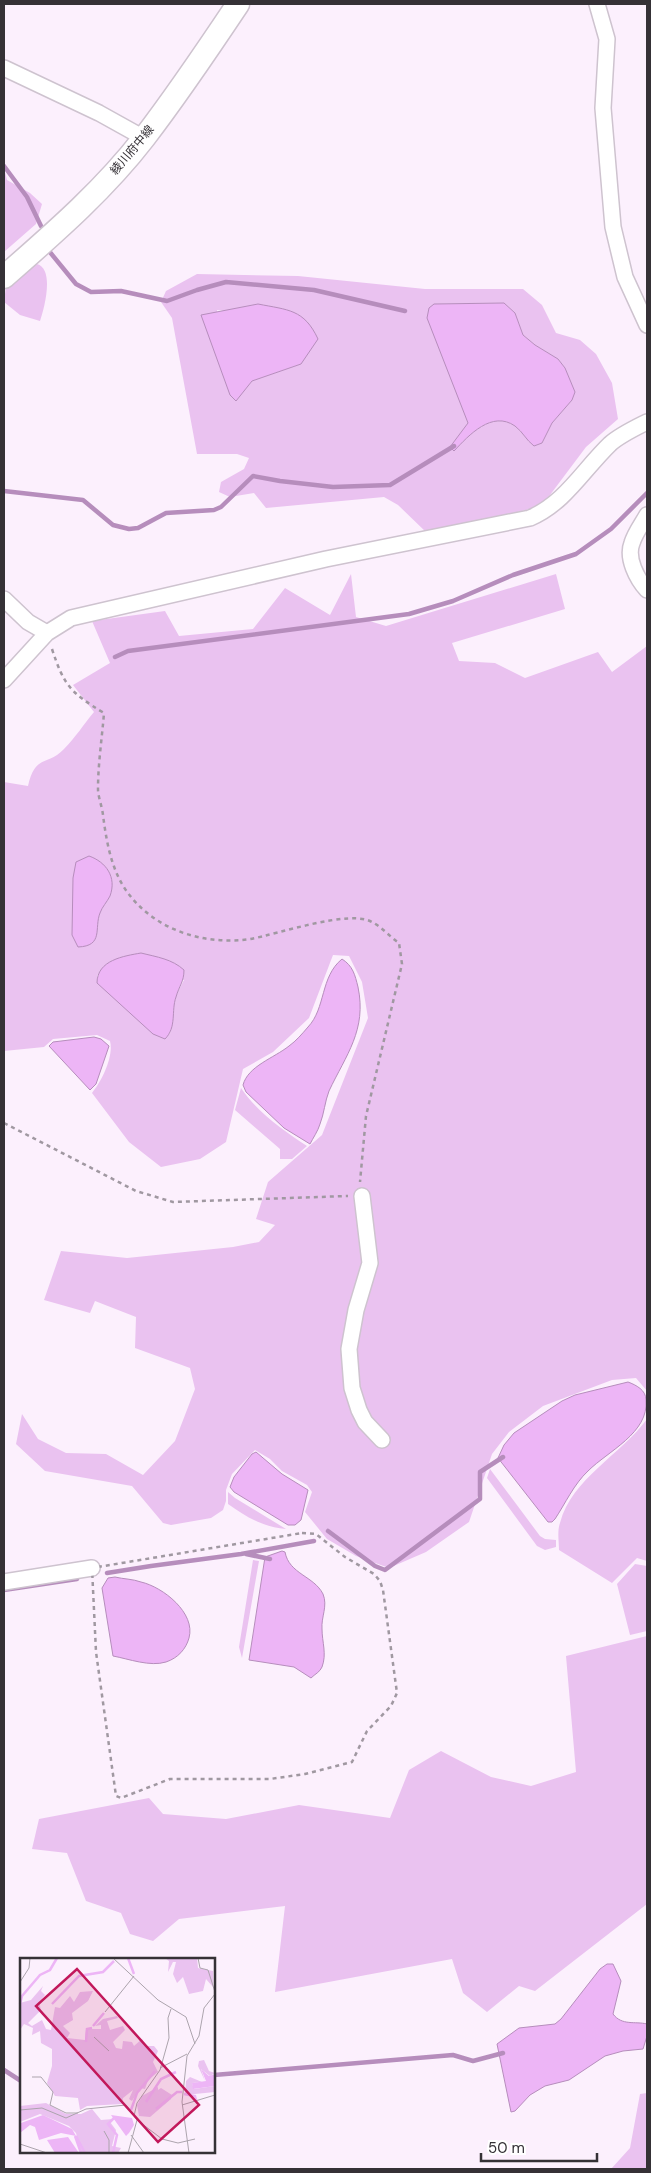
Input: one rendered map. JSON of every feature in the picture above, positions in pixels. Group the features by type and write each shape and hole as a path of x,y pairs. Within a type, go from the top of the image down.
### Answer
{"main road":[{"name":"綾川府中線","path":"4,277 88,200 144,138 238,4"}],"street":[{"path":"597,4 607,38 603,108 613,227 625,277 647,325"},
{"path":"4,68 98,113 144,138"},
{"path":"4,680 47,633 71,618 326,559 530,518 543,513 561,499 611,443 647,422"},
{"path":"647,514 631,544 632,563 638,580 647,590"},
{"path":"4,599 28,622 47,633"},
{"path":"362,1196 370,1263 356,1310 349,1349 352,1388 358,1410 365,1422 382,1440"},
{"path":"4,1582 92,1568"}],"path":[{"path":"4,1123 136,1191 173,1202 305,1196 362,1196 360,1166 366,1116 402,964 399,944 372,921 354,917 249,939 211,940 189,936 164,925 140,907 122,883 107,842 98,791 104,713 80,699 66,684 47,633"},
{"path":"302,1533 316,1534 345,1557 374,1574 380,1581 397,1693 395,1701 367,1731 352,1762 345,1765 305,1774 270,1779 170,1779 121,1798 116,1796 96,1652 92,1568 302,1533"}],"shaded area":[{"path":"4,168 7,180 30,193 42,204 36,224 4,252"},
{"path":"37,264 46,273 47,281 46,299 40,321 20,315 4,302 6,286"},
{"path":"197,274 298,276 425,289 523,289 542,305 556,333 580,340 596,354 612,383 618,419 586,447 547,499 530,509 427,533 398,505 384,497 266,508 254,493 230,497 219,492 221,482 244,469 249,458 237,454 197,454 172,318 161,302 166,291","holes":["504,303 515,313 523,335 558,359 565,368 572,400 552,423 542,443 534,446 515,426 498,421 482,426 454,450 450,447 468,423 435,304","258,304 301,364 252,381 236,400 230,395 217,310 228,311"]},
{"path":"504,303 515,313 523,335 558,359 565,368 575,392 572,400 552,423 542,443 534,446 515,426 498,421 490,423 474,432 454,451 450,447 468,423 427,318 429,308 434,304"},
{"path":"258,304 294,312 301,316 313,329 318,339 301,364 252,381 236,401 230,395 201,315"},
{"path":"351,574 356,617 386,626 556,574 565,609 452,643 459,661 495,663 525,678 598,652 612,672 647,646 647,1391 636,1378 612,1380 543,1406 509,1432 492,1454 469,1522 426,1552 389,1568 356,1556 327,1539 305,1512 312,1492 307,1485 282,1471 270,1459 255,1450 232,1474 226,1490 226,1501 223,1510 211,1518 171,1525 163,1523 132,1486 45,1471 16,1444 22,1414 38,1439 66,1453 106,1454 143,1475 175,1441 195,1389 190,1368 135,1348 136,1317 95,1301 90,1313 44,1300 61,1251 127,1258 233,1247 259,1242 275,1225 256,1219 268,1182 322,1135 368,1018 362,982 349,956 333,955 309,1018 273,1052 243,1069 226,1142 200,1159 161,1167 129,1142 92,1093 100,1082 109,1061 110,1041 97,1035 53,1039 44,1047 4,1051 4,782 28,786 34,769 64,749 94,712 73,685 110,663 92,621 165,611 179,636 253,629 285,588 330,615","holes":["100,971 184,980 175,997 170,1034 98,984 97,976"]},
{"path":"89,856 105,866 111,877 112,889 98,919 95,940 86,946 78,947 72,935 73,878 76,862"},
{"path":"141,953 169,961 184,970 175,1002 171,1029 165,1039 153,1034 97,983 98,975 106,964 113,960"},
{"path":"342,959 351,968 356,979 360,1002 360,1016 353,1042 329,1091 323,1116 310,1144 284,1128 246,1092 243,1085 246,1078 256,1067 292,1044 308,1027 318,1011 330,975"},
{"path":"94,1037 101,1039 109,1046 96,1084 90,1090 49,1046 53,1042"},
{"path":"241,1088 263,1113 307,1146 292,1159 280,1159 280,1149 235,1110"},
{"path":"628,1382 640,1388 646,1396 645,1412 641,1422 626,1440 583,1476 555,1519 552,1522 548,1522 498,1458 504,1445 514,1433 562,1401 575,1395"},
{"path":"647,1419 647,1561 637,1558 612,1583 559,1550 559,1526 566,1507 575,1493"},
{"path":"256,1452 282,1474 308,1490 301,1520 295,1525 288,1525 234,1492 230,1487 234,1477 252,1454"},
{"path":"490,1469 540,1536 545,1539 556,1540 556,1547 545,1550 537,1546 487,1478"},
{"path":"228,1492 286,1529 262,1524 241,1513 228,1504"},
{"path":"282,1551 285,1552 287,1559 296,1570 319,1588 324,1598 325,1607 322,1625 323,1662 320,1670 311,1678 294,1667 249,1660 265,1557"},
{"path":"253,1560 259,1561 242,1658 239,1647"},
{"path":"635,1564 647,1566 647,1631 630,1635 617,1584"},
{"path":"115,1577 135,1580 150,1585 159,1589 176,1602 188,1619 190,1629 186,1646 178,1656 166,1662 153,1664 113,1656 102,1588 108,1578"},
{"path":"647,1636 647,1904 535,1991 519,1986 487,2012 463,1993 452,1959 275,1992 285,1906 179,1919 153,1941 130,1934 121,1913 86,1901 67,1853 32,1849 39,1819 149,1798 163,1814 226,1819 299,1805 390,1818 409,1770 441,1751 491,1777 531,1786 576,1772 566,1656"},
{"path":"607,1964 613,1964 621,1981 613,2014 625,2022 647,2024 647,2036 643,2049 623,2051 605,2056 569,2080 545,2086 530,2095 515,2111 511,2112 497,2044 519,2028 555,2024 600,1969"},
{"path":"647,2093 647,2169 611,2169 630,2148 640,2094"}],"waterway":[{"path":"4,166 27,197 41,226"},
{"path":"49,251 76,284 91,292 121,291 167,301 226,282 314,290 405,311"},
{"path":"4,491 83,500 113,525 129,529 138,528 166,513 214,510 221,507 253,476 333,487 390,485 454,446"},
{"path":"115,657 128,651 409,614 453,601 513,575 576,554 611,529 647,493"},
{"path":"328,1531 375,1566 385,1570 480,1499 480,1472 503,1457"},
{"path":"107,1573 241,1554 314,1541"},
{"path":"246,1554 270,1559"},
{"path":"4,1590 77,1579"},
{"path":"215,2075 453,2055 473,2061 503,2053"},
{"path":"4,2070 20,2080"}]}
